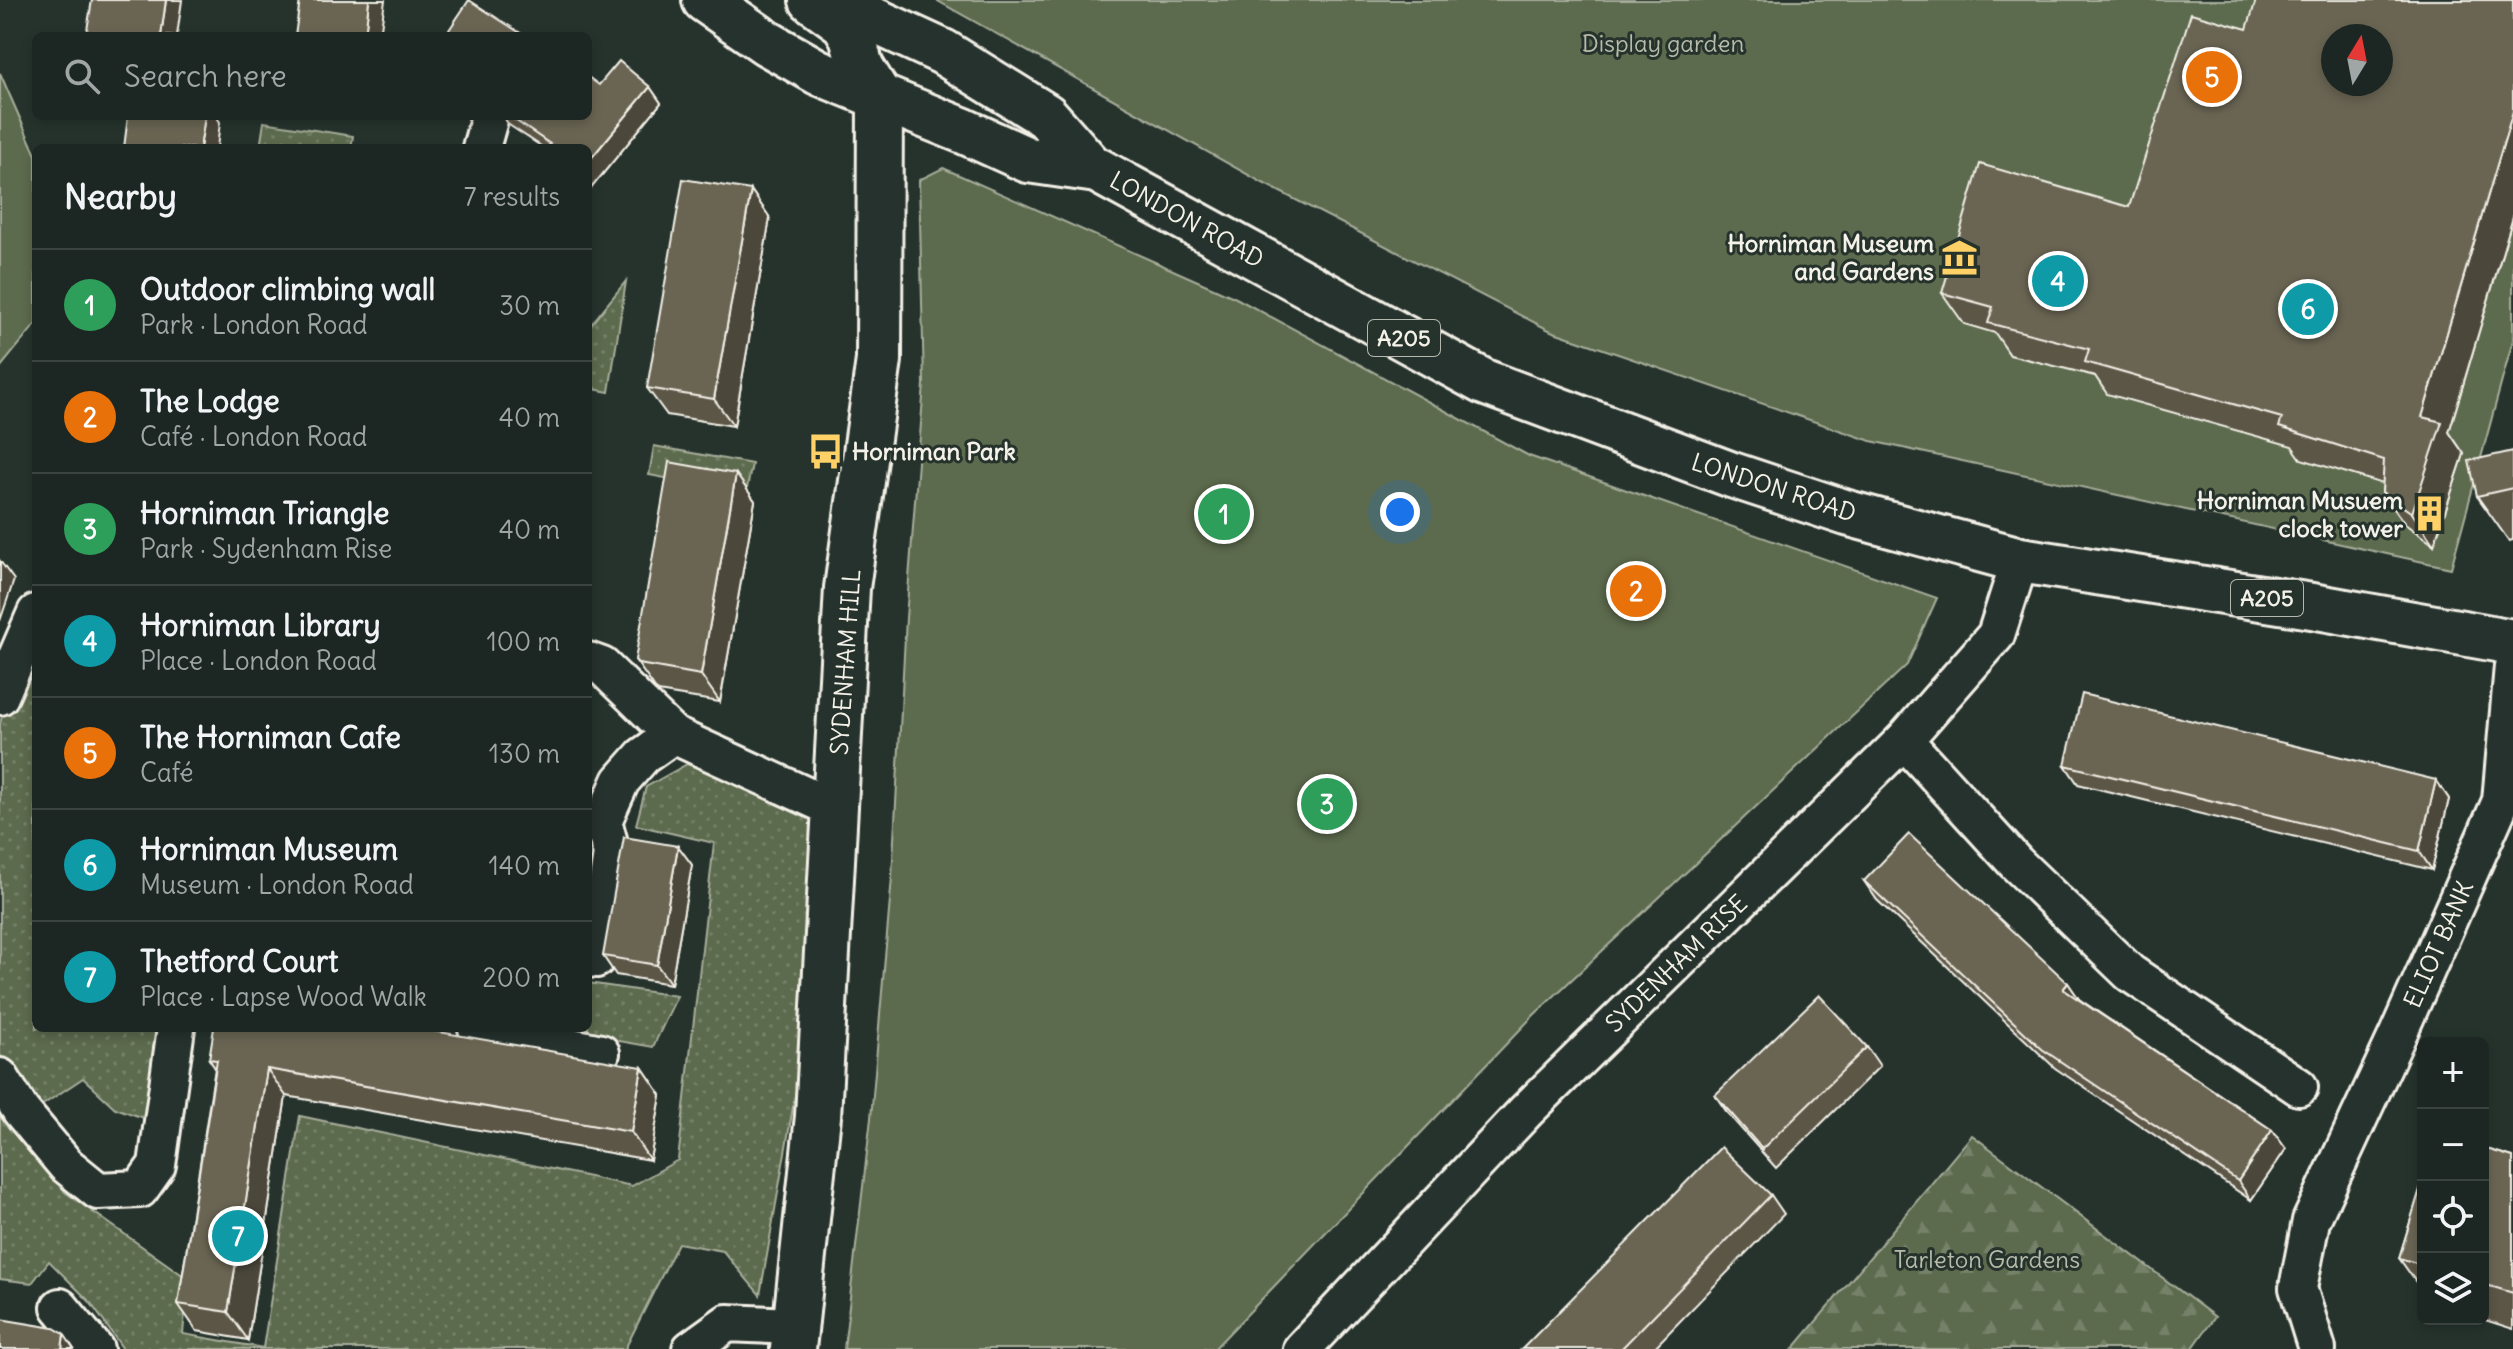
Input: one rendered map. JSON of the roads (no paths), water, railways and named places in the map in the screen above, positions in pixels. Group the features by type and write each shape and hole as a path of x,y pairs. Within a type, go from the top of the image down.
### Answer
{"main road":[{"name":"LONDON ROAD","path":"705,0 791,57 880,98 1028,160 1091,167"},
{"path":"812,0 844,23 852,36 861,67 880,98"},
{"name":"LONDON ROAD","path":"830,0 943,52 1046,116 1091,167 1484,382 1732,475 1847,513 2020,560 2312,606 2513,642"},
{"name":"SYDENHAM HILL","path":"794,1338 818,1116 847,588 879,360 880,98"}],"street":[{"path":"482,144 489,120"},
{"name":"SYDENHAM RISE","path":"1302,1349 1536,1101 1904,740 1996,635 2020,560"},
{"path":"0,696 32,622"},
{"path":"592,662 602,666 673,735 835,809"},
{"name":"ELIOT BANK","path":"2317,1349 2298,1288 2311,1221 2392,1048 2501,801 2513,666"},
{"path":"596,959 612,854 595,822 621,781 643,756 673,735"},
{"path":"1904,740 2016,863 2130,973 2299,1087"},
{"path":"0,1077 21,1111 66,1165 98,1191 140,1189 157,1165 175,1032"},
{"path":"497,1032 601,1053"},
{"path":"60,1307 95,1349"},
{"path":"691,1349 727,1323 794,1338"}],"place":[{"name":"The Horniman Cafe","path":"2212,77"},
{"name":"Horniman Museum and Gardens","path":"1960,257"},
{"name":"Horniman Library","path":"2058,281"},
{"name":"Horniman Museum","path":"2308,309"},
{"name":"Horniman Park","path":"826,451"},
{"name":"Outdoor climbing wall","path":"1224,514"},
{"name":"Horniman Musuem clock tower","path":"2429,514"},
{"name":"The Lodge","path":"1636,591"},
{"name":"Horniman Triangle","path":"1327,804"},
{"name":"Thetford Court","path":"238,1236"}],"park label":[{"name":"Display garden","path":"1663,43"},
{"name":"Tarleton Gardens","path":"1987,1259"}]}
